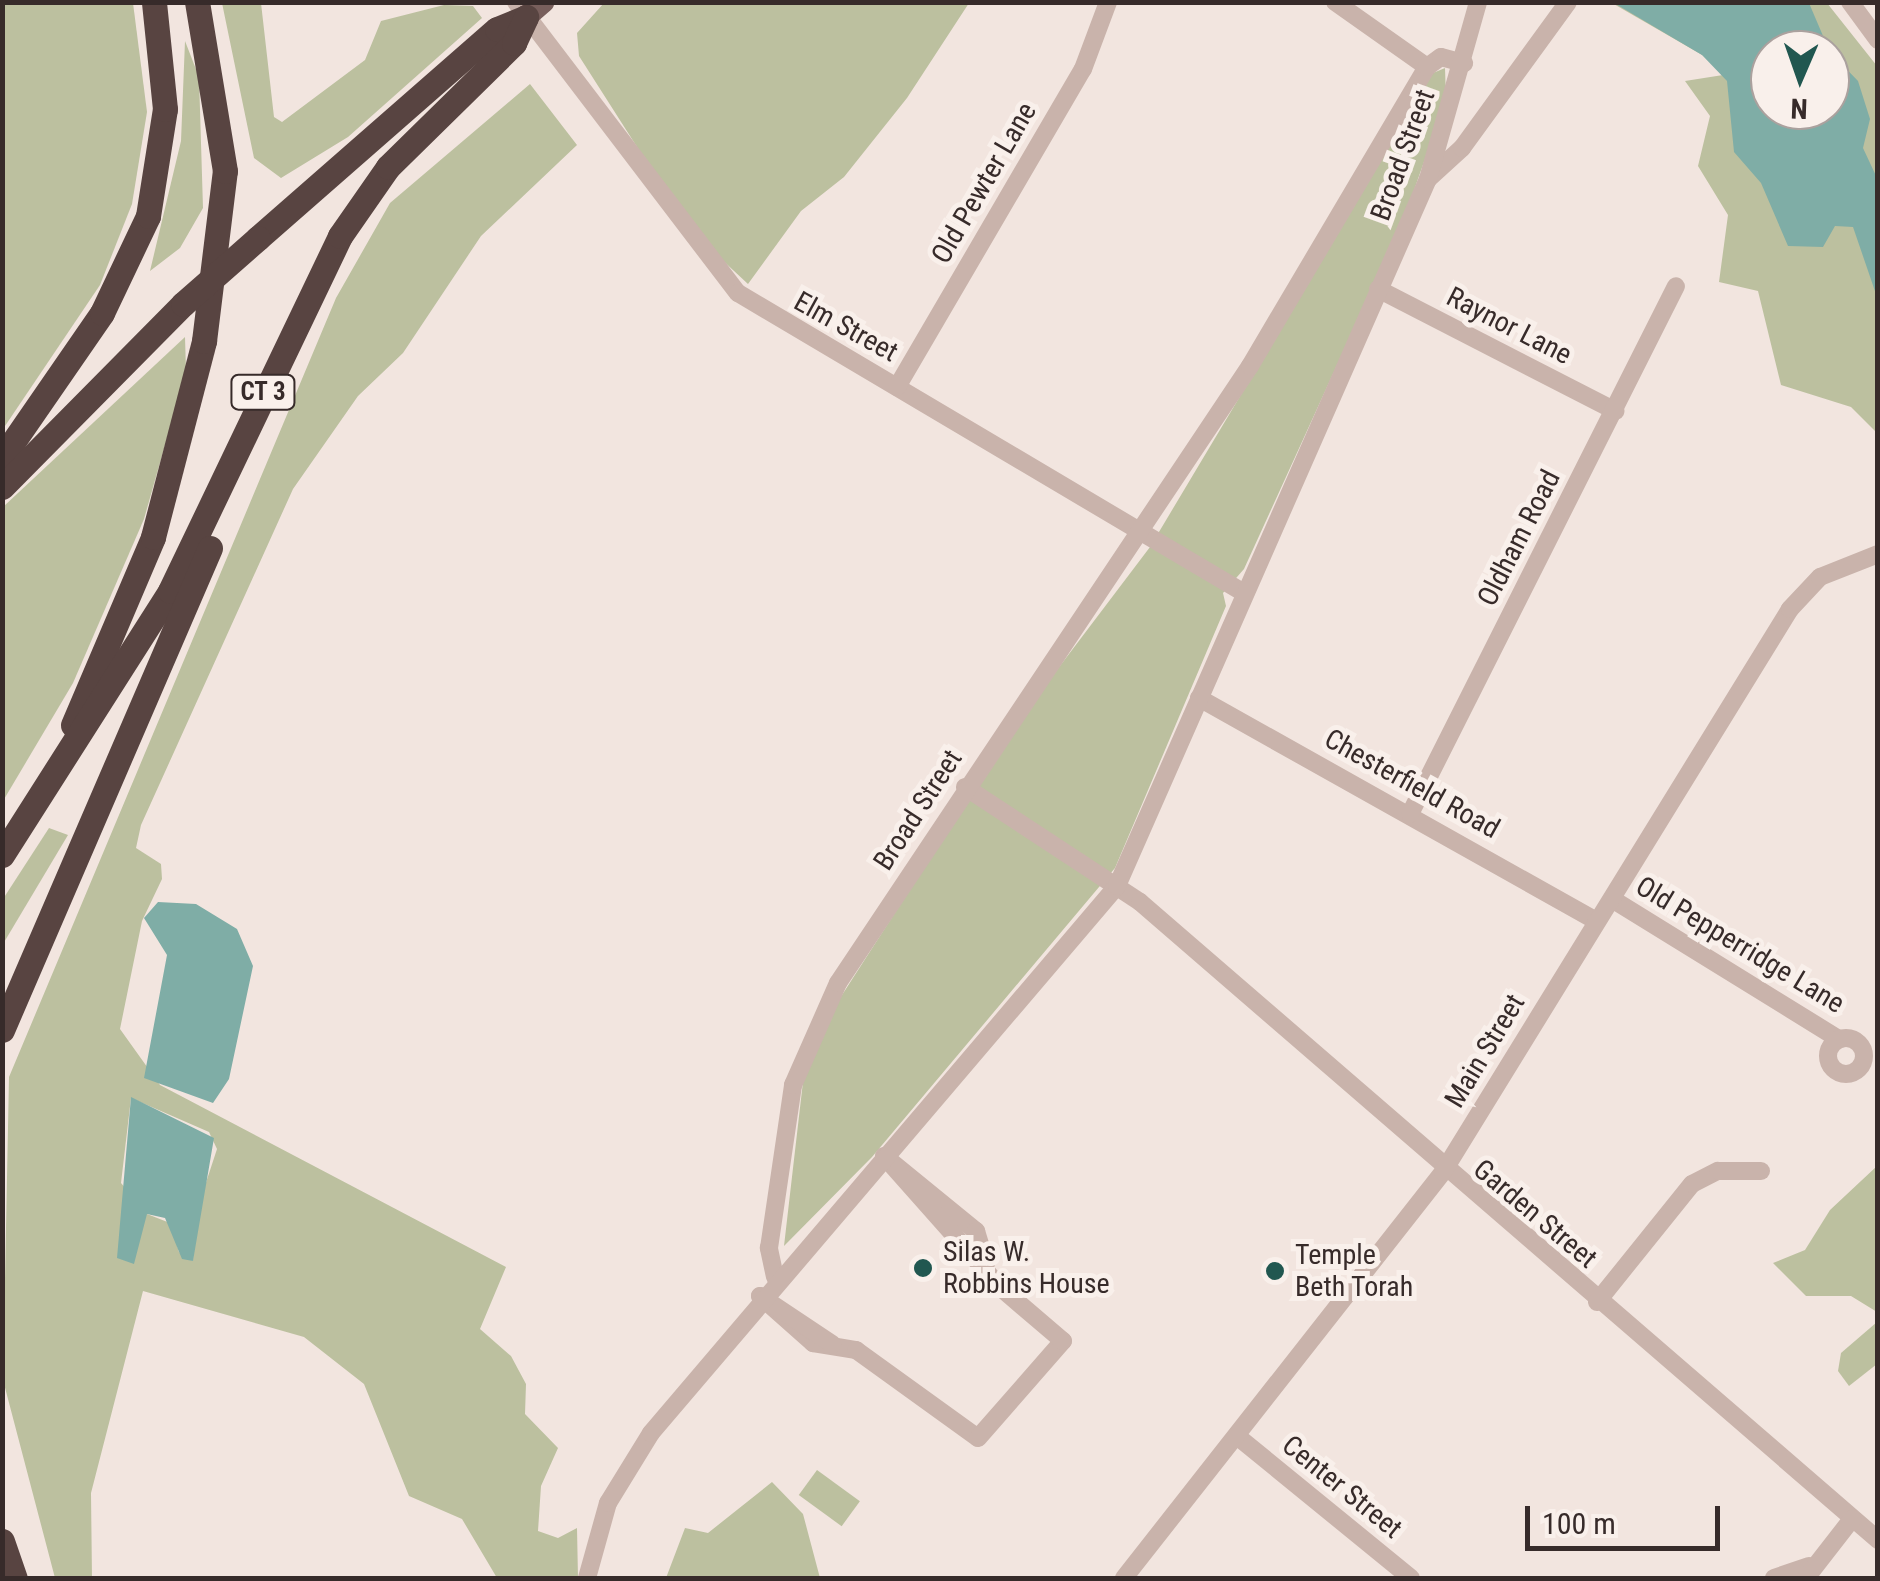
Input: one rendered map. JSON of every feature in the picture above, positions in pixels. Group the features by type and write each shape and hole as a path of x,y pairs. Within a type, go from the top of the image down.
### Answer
{"highway":[{"path":"2,458 102,312 148,216 166,109 154,2"},
{"path":"40,798 152,536 204,341 224,154 197,2"},
{"path":"2,487 183,304 497,29 528,8"},
{"name":"CT 3","path":"2,854 170,591 356,212 427,123 514,43 528,8"},
{"path":"2,1030 236,487 245,434"},
{"path":"2,1541 15,1578"}],"street":[{"name":"Old Pewter Lane","path":"897,387 1083,68 1108,2"},
{"path":"1335,2 1427,67"},
{"path":"1464,63 1478,2"},
{"path":"1428,179 1462,148 1568,2"},
{"path":"1850,2 1878,40"},
{"name":"Elm Street","path":"528,8 716,272 790,329 897,387 1244,593"},
{"name":"Broad Street","path":"587,1578 627,1466 776,1277 1117,886 1428,179 1464,63 1441,58 1427,67 1140,533 965,787 802,1056 771,1228 776,1277"},
{"name":"Oldham Road","path":"1410,814 1676,286"},
{"name":"Raynor Lane","path":"1378,290 1614,411"},
{"name":"Main Street","path":"1124,1578 1238,1438 1443,1172 1790,609 1820,577 1878,554"},
{"name":"Chesterfield Road","path":"1198,698 1597,922"},
{"name":"Garden Street","path":"965,787 1117,886 1443,1172 1878,1540"},
{"name":"Old Pepperridge Lane","path":"1612,899 1840,1039"},
{"path":"760,1296 813,1344 832,1344 867,1356 978,1438 1063,1341 884,1156"},
{"path":"1596,1302 1692,1184 1718,1171 1761,1171"},
{"name":"Center Street","path":"1238,1438 1411,1578"},
{"path":"1774,1578 1807,1572 1852,1519"}],"green space":[{"path":"3,2 133,3 147,112 132,204 100,285 3,429"},
{"path":"222,3 261,3 274,117 282,122 365,60 381,21 444,5 473,6 482,18 348,137 281,178 254,158"},
{"path":"604,3 969,3 907,98 844,177 801,211 748,284 690,230 579,56 577,33"},
{"path":"1612,3 1827,3 1848,30 1750,30 1750,130 1850,130 1850,32 1877,66 1877,433 1851,407 1781,385 1758,291 1719,282 1728,215 1698,166 1710,116 1685,81 1723,75 1723,67"},
{"path":"185,41 199,77 203,208 180,248 150,271 181,141"},
{"path":"1445,68 1446,99 1405,216 1244,569 1223,593 1226,606 1115,868 872,1157 784,1246 804,1073 824,1023 1019,720 1150,547 1433,73"},
{"path":"530,84 577,145 481,236 403,353 358,396 293,489 141,825 136,848 161,864 162,879 142,921 120,1029 160,1085 506,1267 480,1329 511,1356 526,1384 525,1414 558,1448 541,1486 538,1531 558,1538 577,1528 578,1578 497,1578 462,1519 409,1496 364,1384 304,1337 143,1291 91,1493 92,1578 55,1578 3,1380 9,1077 336,298 390,203","holes":["131,1098 209,1132 217,1149 194,1219 193,1261 179,1252 170,1223 147,1214 121,1183"]},
{"path":"185,337 186,371 144,519 73,683 3,801 3,507"},
{"path":"49,828 68,835 3,944 3,899"},
{"path":"1877,1166 1877,1312 1851,1296 1806,1296 1773,1263 1805,1250 1830,1210"},
{"path":"1877,1322 1877,1364 1849,1386 1838,1371 1841,1353"},
{"path":"817,1470 860,1501 842,1526 799,1495"},
{"path":"772,1482 803,1514 820,1578 666,1578 685,1528 708,1533"}],"water":[{"path":"1614,3 1809,3 1820,30 1750,30 1750,130 1850,130 1850,73 1858,81 1870,119 1863,148 1877,178 1877,297 1853,227 1835,226 1823,247 1788,246 1761,183 1734,152 1727,81 1702,55"},
{"path":"158,902 196,904 237,929 253,966 229,1079 213,1103 144,1078 167,955 144,918"},
{"path":"131,1097 214,1138 193,1261 182,1259 165,1218 147,1214 134,1264 117,1258"}],"place":[{"name":"Silas W. Robbins House","path":"923,1268"},
{"name":"Temple Beth Torah","path":"1275,1271"}]}
